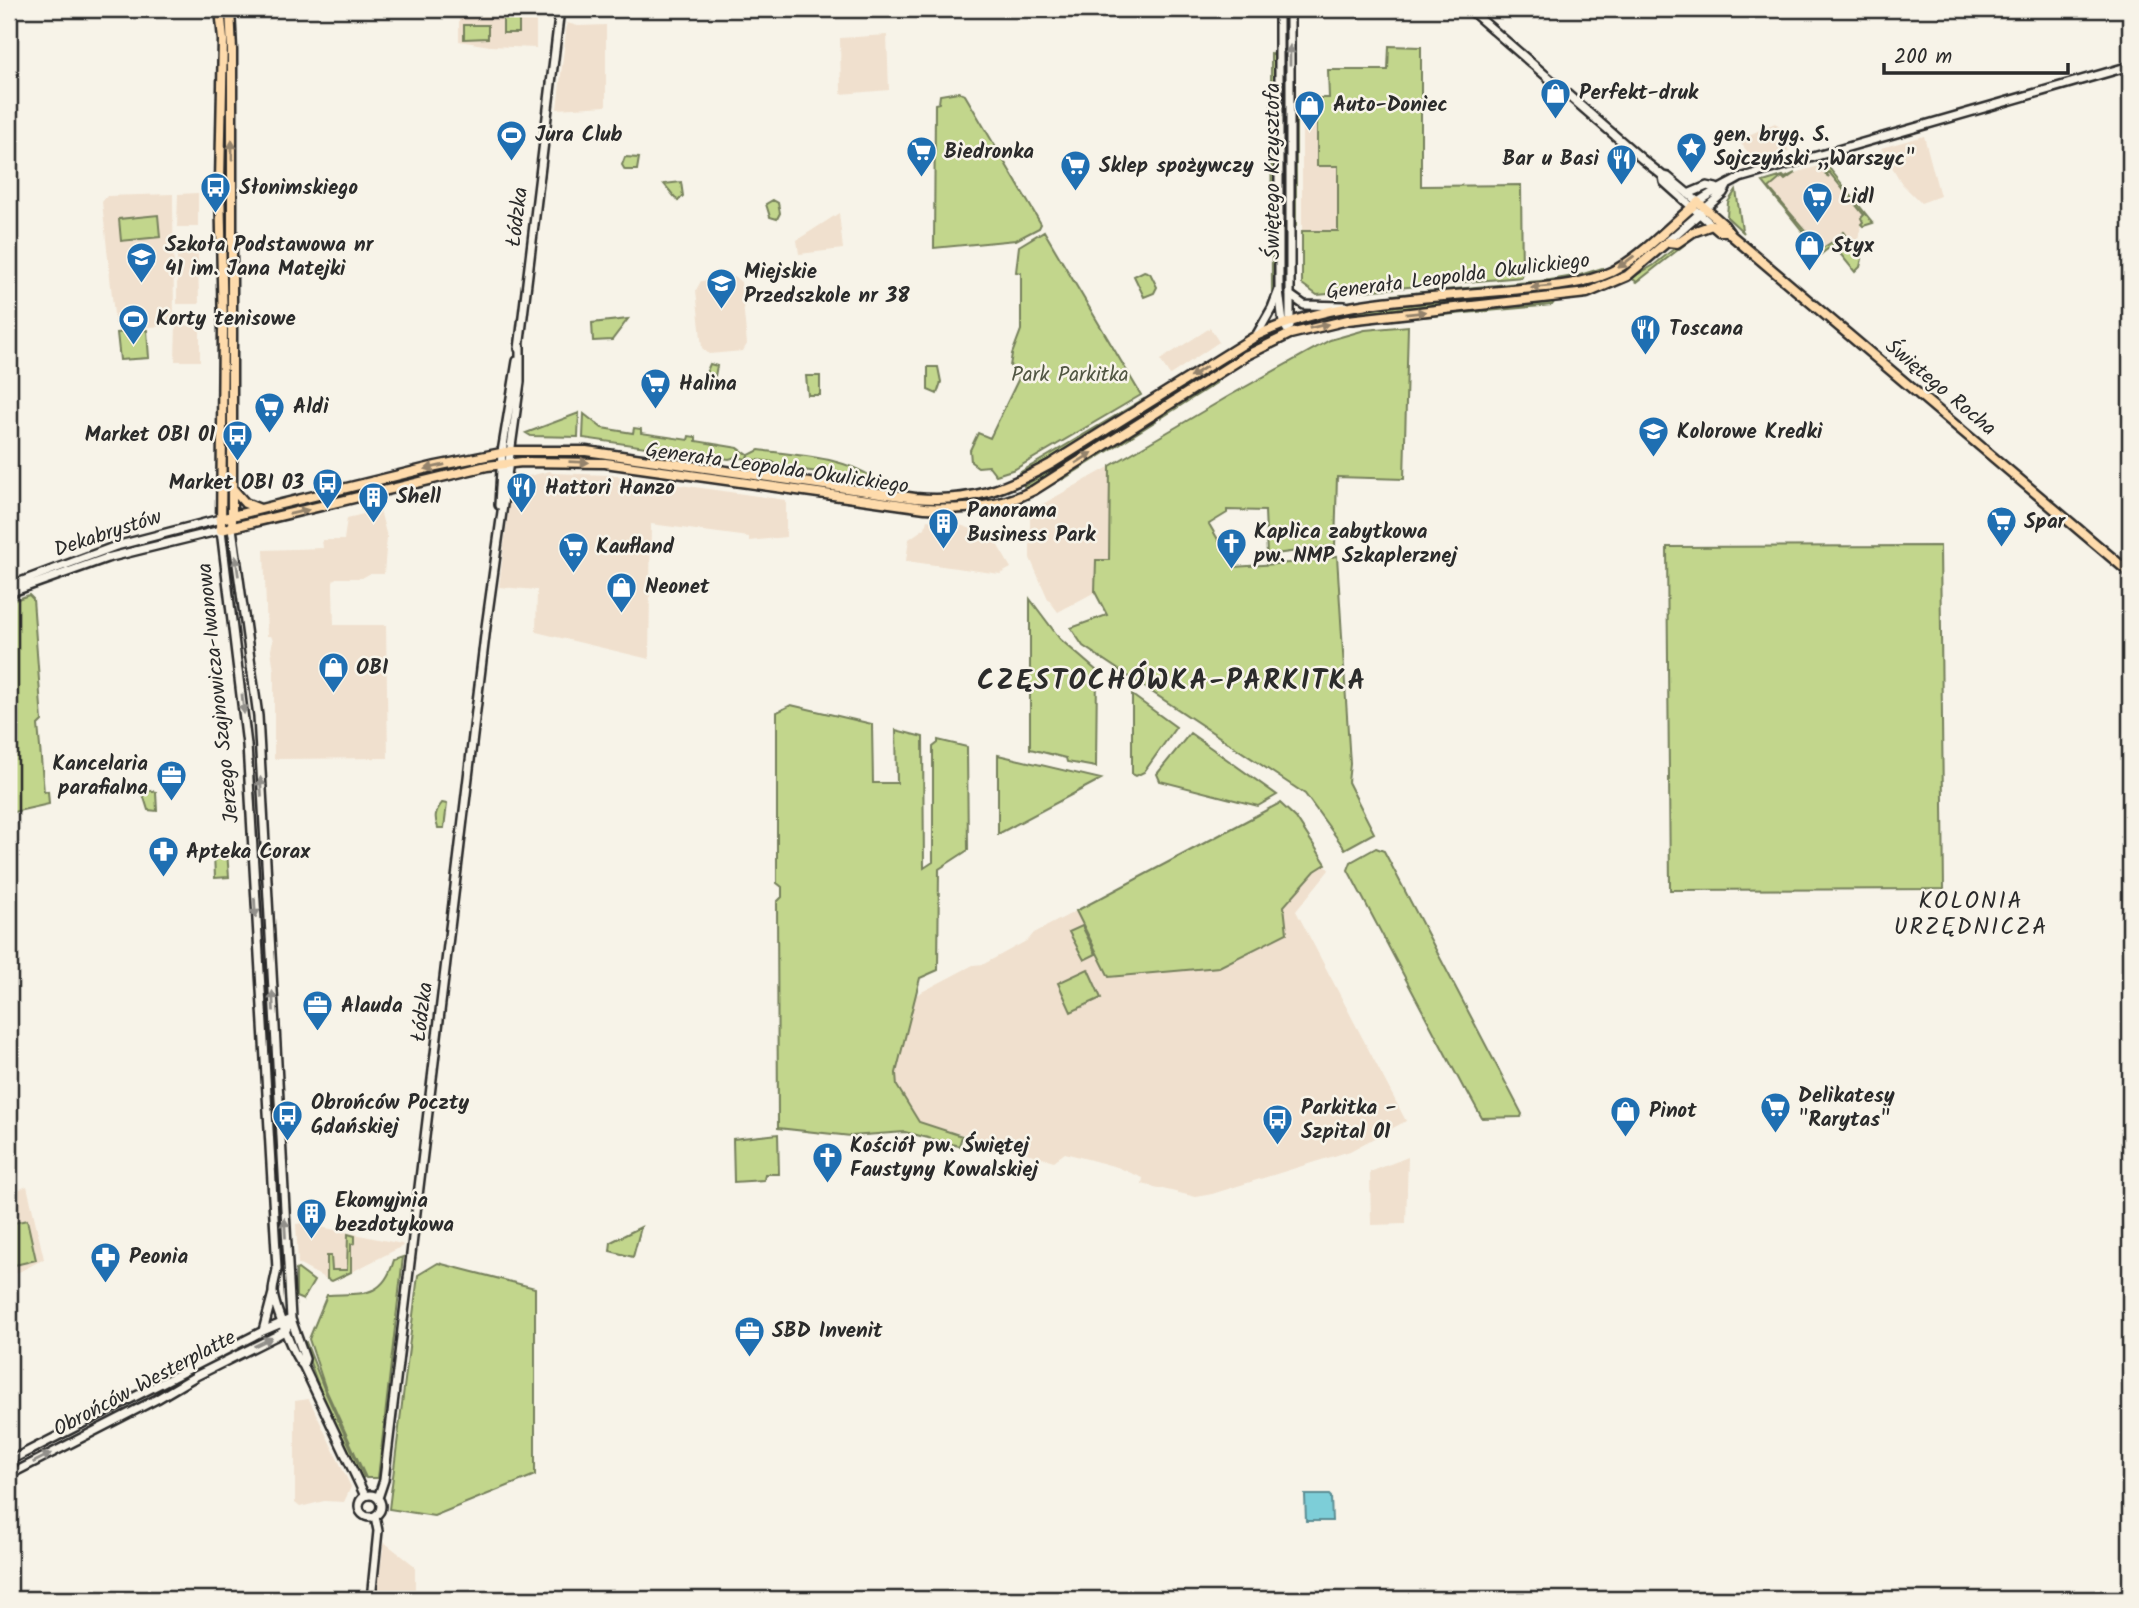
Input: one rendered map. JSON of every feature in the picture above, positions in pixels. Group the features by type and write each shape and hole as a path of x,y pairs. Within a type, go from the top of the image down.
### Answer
{"main road":[{"name":"Jerzego Szajnowicza-Iwanowa","path":"220,9 223,40 220,181 223,330 220,530 247,744 277,1269 273,1292 305,1359 303,1365"},
{"name":"Jerzego Szajnowicza-Iwanowa","path":"230,9 233,111 231,516 258,716 289,1296 287,1324 297,1361 303,1365 365,1496"},
{"name":"Łódzka","path":"378,1497 384,1480 507,452 520,382 520,345 560,9"},
{"name":"Świętego Krzysztofa","path":"1279,9 1279,290"},
{"name":"Świętego Krzysztofa","path":"1287,322 1290,295 1290,9"},
{"name":"Świętego Rocha","path":"1469,9 1662,176 1664,182 1724,225 1726,231 2130,573"},
{"path":"1688,194 1707,186 1727,186 1740,178 2130,66"},
{"name":"Świętego Rocha","path":"1662,176 1668,177 1688,194 1712,225 1718,230 1726,231"},
{"path":"1699,208 1724,193 1727,186"},
{"path":"1699,208 1716,188"},
{"name":"Generała Leopolda Okulickiego","path":"220,519 507,452 586,451 915,498 968,498 1024,479 1256,336 1287,322 1349,306 1555,286 1593,279 1620,267 1699,208"},
{"name":"Generała Leopolda Okulickiego","path":"220,530 506,463 605,463 925,508 976,508 1034,490 1247,355 1290,334 1348,320 1587,293 1627,276 1667,242 1699,208"},
{"path":"1667,242 1677,243 1693,232 1712,225"},
{"path":"1279,290 1290,334"},
{"path":"1256,336 1279,290"},
{"path":"1290,295 1304,305 1349,306"},
{"path":"231,487 245,503 260,509"},
{"name":"Dekabrystów","path":"9,586 116,547 220,519"},
{"name":"Dekabrystów","path":"9,593 107,558 220,530"},
{"name":"Obrońców Westerplatte","path":"263,1331 273,1292"},
{"name":"Obrońców Westerplatte","path":"9,1461 263,1331 287,1324"},
{"name":"Obrońców Westerplatte","path":"9,1475 158,1399 287,1324"},
{"path":"365,1496 378,1497 381,1507 374,1516 367,1516 361,1511 360,1502 365,1496"},
{"path":"371,1599 378,1531 374,1516"}],"shaded area":[{"path":"459,9 536,9 536,48 490,46 459,41"},
{"path":"567,23 578,26 606,25 606,106 557,109"},
{"path":"887,35 889,90 841,94 840,38"},
{"name":"Auto-Doniec","path":"1302,98 1317,98 1317,165 1338,166 1337,232 1302,231"},
{"path":"1775,123 1780,128 1789,151 1755,161 1738,140"},
{"path":"1924,136 1940,196 1921,203 1902,184 1881,148"},
{"path":"1826,164 1869,217 1861,226 1858,240 1862,241 1855,272 1833,245 1821,254 1763,182"},
{"path":"198,193 198,227 177,227 178,194"},
{"name":"Szkoła Podstawowa nr 41 im. Jana Matejki","path":"173,194 174,326 147,327 146,320 115,324 102,202 107,196"},
{"path":"839,213 843,249 799,254 797,240"},
{"path":"198,254 199,304 177,304 177,255"},
{"name":"Miejskie Przedszkole nr 38","path":"735,277 741,282 747,344 743,351 709,354 702,348 696,290 701,281"},
{"path":"176,323 200,328 200,361 175,361"},
{"path":"1210,328 1219,342 1170,375 1160,360"},
{"path":"1109,467 1109,560 1096,560 1095,592 1058,612 1048,599 1030,558 1030,511"},
{"path":"550,471 610,475 786,500 786,537 749,541 749,537 651,524 649,659 536,632 537,590 499,587 512,480"},
{"path":"380,510 387,537 384,574 369,574 362,578 336,578 333,581 334,625 386,625 388,758 274,759 273,640 271,636 267,636 264,550 323,548 322,540 344,540 347,518"},
{"path":"927,520 960,525 981,532 985,540 997,544 1011,568 1000,574 906,561 909,539 925,528"},
{"path":"1280,804 1298,820 1329,870 1296,911 1406,1121 1350,1151 1196,1197 1142,1184 1143,1178 1117,1167 1065,1153 1054,1161 919,1122 896,1085 896,1072 916,995 973,965 984,964 1028,940 1034,933"},
{"path":"1408,1157 1406,1224 1371,1225 1370,1172"},
{"path":"27,1186 44,1259 9,1277 9,1194"},
{"path":"302,1223 403,1246 332,1282 298,1264 296,1224"},
{"path":"309,1399 351,1487 344,1502 324,1501 300,1507 295,1503 295,1401"},
{"path":"384,1542 415,1566 415,1599 376,1599"}],"green space":[{"path":"503,9 519,9 519,33 503,33"},
{"path":"464,25 488,25 488,38 464,39"},
{"path":"1282,39 1287,233 1284,234 1282,201"},
{"path":"1389,46 1421,47 1421,186 1521,185 1522,277 1317,295 1302,284 1302,231 1338,231 1338,166 1317,166 1317,98 1329,98 1328,70 1388,70"},
{"path":"1271,53 1275,57 1272,294"},
{"path":"958,92 965,95 1041,224 1039,228 1016,240 934,248 935,104 939,103 940,95"},
{"path":"1294,101 1296,226 1293,228"},
{"path":"625,157 639,158 637,170 625,170 622,165"},
{"path":"1826,164 1873,223 1863,226 1861,224 1864,215 1829,172 1829,177 1826,175 1822,165"},
{"path":"1795,173 1785,180 1782,177 1769,188 1821,249 1843,232 1862,259 1855,272 1833,245 1821,254 1763,182 1783,176 1785,178"},
{"path":"681,182 683,196 678,201 664,184"},
{"path":"1736,190 1744,233 1727,217 1728,202"},
{"path":"773,200 778,203 780,213 777,219 770,217 766,204"},
{"path":"158,215 160,237 121,241 119,219"},
{"name":"Park Parkitka","path":"1044,231 1141,395 1015,469 996,475 989,466 978,467 971,462 970,450 978,433 990,438 1019,378 1010,366 1021,330 1021,273 1016,272 1019,246"},
{"path":"1691,235 1693,238 1637,282 1631,278 1654,265"},
{"path":"1602,268 1597,274 1521,287 1392,295 1550,280"},
{"path":"1144,271 1150,273 1157,287 1154,293 1144,297 1134,276"},
{"path":"1603,280 1606,282 1586,290 1567,293 1367,314 1310,323 1309,318 1356,310 1556,289"},
{"path":"1555,301 1552,305 1367,322"},
{"path":"628,319 612,340 593,341 592,323"},
{"path":"1408,326 1404,479 1337,477 1335,546 1267,555 1265,511 1227,510 1227,513 1209,524 1234,567 1303,562 1337,556 1350,764 1348,782 1374,833 1345,849 1305,794 1083,646 1071,628 1107,615 1095,592 1096,560 1109,560 1110,466 1330,340 1365,330"},
{"name":"Korty tenisowe","path":"147,330 149,358 120,360 117,333"},
{"path":"1273,331 1274,333 1222,363 1155,409 1154,406 1248,344"},
{"path":"710,364 717,366 713,386 702,382"},
{"path":"928,367 938,367 941,382 937,394 928,390"},
{"path":"806,376 820,376 820,395 808,395"},
{"path":"1214,379 1216,383 1161,418 1158,414"},
{"path":"1144,399 1146,403 1019,477 1019,473"},
{"path":"1149,409 1151,412 1025,489 1024,486"},
{"path":"579,413 578,437 531,436 526,433"},
{"path":"584,414 602,428 633,433 634,428 641,429 641,433 688,440 689,436 696,437 696,441 738,448 748,455 747,459 729,459 583,438"},
{"path":"1154,417 1156,421 1062,480 1065,475"},
{"path":"759,450 834,461 875,479 779,467 773,462 749,459 749,455"},
{"path":"1940,546 1944,889 1670,890 1667,547"},
{"path":"29,595 33,599 42,721 38,725 44,792 48,791 49,804 9,813 9,602"},
{"path":"1030,599 1060,639 1097,671 1096,767 1067,762 1066,758 1030,749"},
{"path":"1132,695 1176,727 1144,772 1136,776 1132,774"},
{"path":"791,705 872,724 873,783 897,783 896,730 923,737 924,868 933,862 933,747 938,740 967,747 968,850 939,869 938,970 920,978 896,1073 897,1086 919,1122 962,1136 959,1146 905,1132 851,1136 778,1128 777,902 782,897 782,887 777,883 777,712"},
{"path":"1190,733 1277,795 1258,806 1160,781 1157,774"},
{"path":"998,755 1101,779 998,834"},
{"path":"144,789 156,792 157,811 148,810 142,791"},
{"path":"442,803 447,804 444,828 438,828 436,815"},
{"path":"1280,803 1296,818 1326,864 1315,871 1284,906 1287,933 1219,967 1109,977 1076,911"},
{"path":"1376,848 1384,851 1522,1114 1521,1117 1482,1118 1464,1089 1348,870 1351,862"},
{"path":"227,852 229,877 215,878 214,853"},
{"path":"1082,926 1096,954 1084,960 1069,932"},
{"path":"1088,969 1101,998 1071,1012 1058,983"},
{"path":"778,1134 779,1174 765,1174 764,1180 734,1182 733,1139"},
{"path":"27,1220 36,1260 15,1265 9,1224"},
{"path":"641,1227 633,1257 610,1251 611,1242"},
{"path":"348,1234 355,1236 355,1243 351,1244 351,1272 332,1281 327,1279 327,1256 331,1256 332,1270 347,1270"},
{"path":"403,1257 378,1478 366,1478 326,1390 309,1339 327,1295 361,1293 377,1288 384,1282 394,1260"},
{"path":"438,1263 535,1288 535,1475 434,1516 389,1509 418,1275"},
{"path":"298,1269 314,1281 303,1300 296,1297"},
{"path":"306,1342 364,1477 360,1480 323,1398 303,1343"}],"water":[{"path":"1305,1495 1329,1495 1332,1521 1306,1521"}],"place":[{"name":"Perfekt-druk","path":"1556,120"},
{"name":"Auto-Doniec","path":"1310,132"},
{"name":"Jura Club","path":"512,162"},
{"name":"gen. bryg. S. Sojczyński „Warszyc\"","path":"1691,174"},
{"name":"Biedronka","path":"921,179"},
{"name":"Bar u Basi","path":"1622,186"},
{"name":"Sklep spożywczy","path":"1076,193"},
{"name":"Słonimskiego","path":"216,215"},
{"name":"Lidl","path":"1817,224"},
{"name":"Styx","path":"1809,273"},
{"name":"Szkoła Podstawowa nr 41 im. Jana Matejki","path":"142,284"},
{"name":"Miejskie Przedszkole nr 38","path":"721,311"},
{"name":"Korty tenisowe","path":"133,346"},
{"name":"Toscana","path":"1646,356"},
{"name":"Halina","path":"656,411"},
{"name":"Aldi","path":"270,434"},
{"name":"Kolorowe Kredki","path":"1654,459"},
{"name":"Market OBI 01","path":"238,462"},
{"name":"Market OBI 03","path":"327,510"},
{"name":"Hattori Hanzo","path":"522,515"},
{"name":"Shell","path":"373,524"},
{"name":"Spar","path":"2001,549"},
{"name":"Panorama Business Park","path":"944,550"},
{"name":"Kaplica zabytkowa pw. NMP Szkaplerznej","path":"1231,571"},
{"name":"Kaufland","path":"573,574"},
{"name":"Neonet","path":"622,614"},
{"name":"OBI","path":"333,695"},
{"name":"Kancelaria parafialna","path":"171,803"},
{"name":"Apteka Corax","path":"163,879"},
{"name":"Alauda","path":"318,1033"},
{"name":"Delikatesy \"Rarytas\"","path":"1775,1135"},
{"name":"Pinot","path":"1626,1138"},
{"name":"Obrońców Poczty Gdańskiej","path":"288,1142"},
{"name":"Parkitka - Szpital 01","path":"1278,1147"},
{"name":"Kościół pw. Świętej Faustyny Kowalskiej","path":"827,1185"},
{"name":"Ekomyjnia bezdotykowa","path":"312,1240"},
{"name":"Peonia","path":"106,1284"},
{"name":"SBD Invenit","path":"749,1358"}],"district":[{"name":"CZĘSTOCHÓWKA-PARKITKA","path":"1172,681"},
{"name":"KOLONIA URZĘDNICZA","path":"1971,915"}]}
